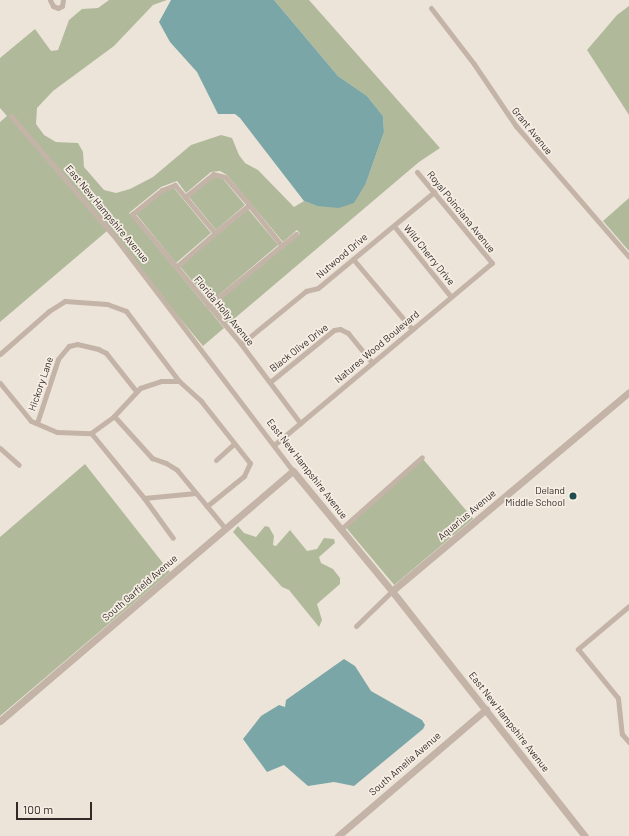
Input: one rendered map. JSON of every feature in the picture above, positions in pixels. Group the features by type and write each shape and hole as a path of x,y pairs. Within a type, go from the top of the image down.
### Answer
{"street":[{"path":"51,0 53,6 58,8 62,6 63,0"},
{"name":"Grant Avenue","path":"431,8 474,64 516,126 629,257"},
{"name":"East New Hampshire Avenue","path":"11,116 114,236 274,444 293,471 392,591 585,836"},
{"name":"Royal Poinciana Avenue","path":"417,172 492,263"},
{"path":"215,233 185,197 213,174 219,174 225,176 282,246"},
{"name":"Florida Holly Avenue","path":"185,197 175,185 162,190 132,214 241,344 300,423"},
{"name":"Nutwood Drive","path":"241,344 306,291 318,288 434,192"},
{"path":"176,267 249,205"},
{"name":"Wild Cherry Drive","path":"394,226 451,296"},
{"path":"208,306 296,234"},
{"path":"353,259 412,329"},
{"name":"Natures Wood Boulevard","path":"274,444 492,263"},
{"path":"0,354 58,304 65,300 91,302 126,311 179,381 201,401 250,463 250,467 244,476 207,506"},
{"name":"Black Olive Drive","path":"270,382 334,330 344,330 352,337 372,363"},
{"name":"Hickory Lane","path":"37,423 58,359 69,346 84,346 106,353 136,392"},
{"path":"0,383 31,421 57,432 92,433 114,416 136,392 161,380 179,381"},
{"name":"Aquarius Avenue","path":"356,626 392,591 629,392"},
{"path":"114,416 152,458 166,462 177,470 225,528"},
{"path":"92,433 144,498 173,538"},
{"path":"216,460 234,444"},
{"path":"0,448 19,465"},
{"path":"341,529 422,457"},
{"name":"South Garfield Avenue","path":"0,721 293,471"},
{"path":"144,498 196,493"},
{"path":"629,606 578,648 618,698 622,734 629,742"},
{"name":"South Amelia Avenue","path":"338,836 486,709"}],"green space":[{"path":"109,0 167,0 153,5 114,46 53,91 37,108 36,124 44,135 56,142 78,143 83,152 84,167 104,190 116,193 130,189 153,177 191,145 221,135 232,138 239,155 245,163 258,170 294,207 304,201 317,206 366,183 384,132 383,116 367,96 338,76 274,0 309,0 440,148 419,162 228,324 212,306 300,234 297,230 283,242 227,175 220,171 211,172 186,193 177,181 161,187 129,213 224,328 203,346 107,231 0,322 0,122 7,116 0,108 0,58 35,29 51,51 58,50 69,20 82,9 98,8"},
{"path":"629,6 629,115 587,50 617,15"},
{"path":"214,177 223,179 245,205 216,230 189,197"},
{"path":"174,188 211,233 176,263 136,214 163,192"},
{"path":"629,198 629,251 603,221"},
{"path":"248,209 278,245 210,302 180,266"},
{"path":"423,459 473,519 394,585 344,525"},
{"path":"85,464 170,572 0,716 0,537"},
{"path":"238,526 244,533 256,537 265,526 269,527 274,536 273,545 276,546 290,530 307,551 317,549 324,538 334,539 335,543 319,557 321,563 333,569 340,578 340,584 317,604 322,620 319,627 289,590 282,587 233,532"}],"water":[{"path":"171,0 274,0 338,76 367,96 383,116 384,132 366,183 354,203 339,208 317,206 304,201 240,118 235,114 218,114 197,72 170,42 159,22"},
{"path":"344,659 355,666 371,691 422,720 425,725 423,729 354,786 334,782 308,786 284,765 267,772 243,739 261,716 279,705 285,707 286,700"}],"place":[{"name":"Deland Middle School","path":"573,496"}]}
